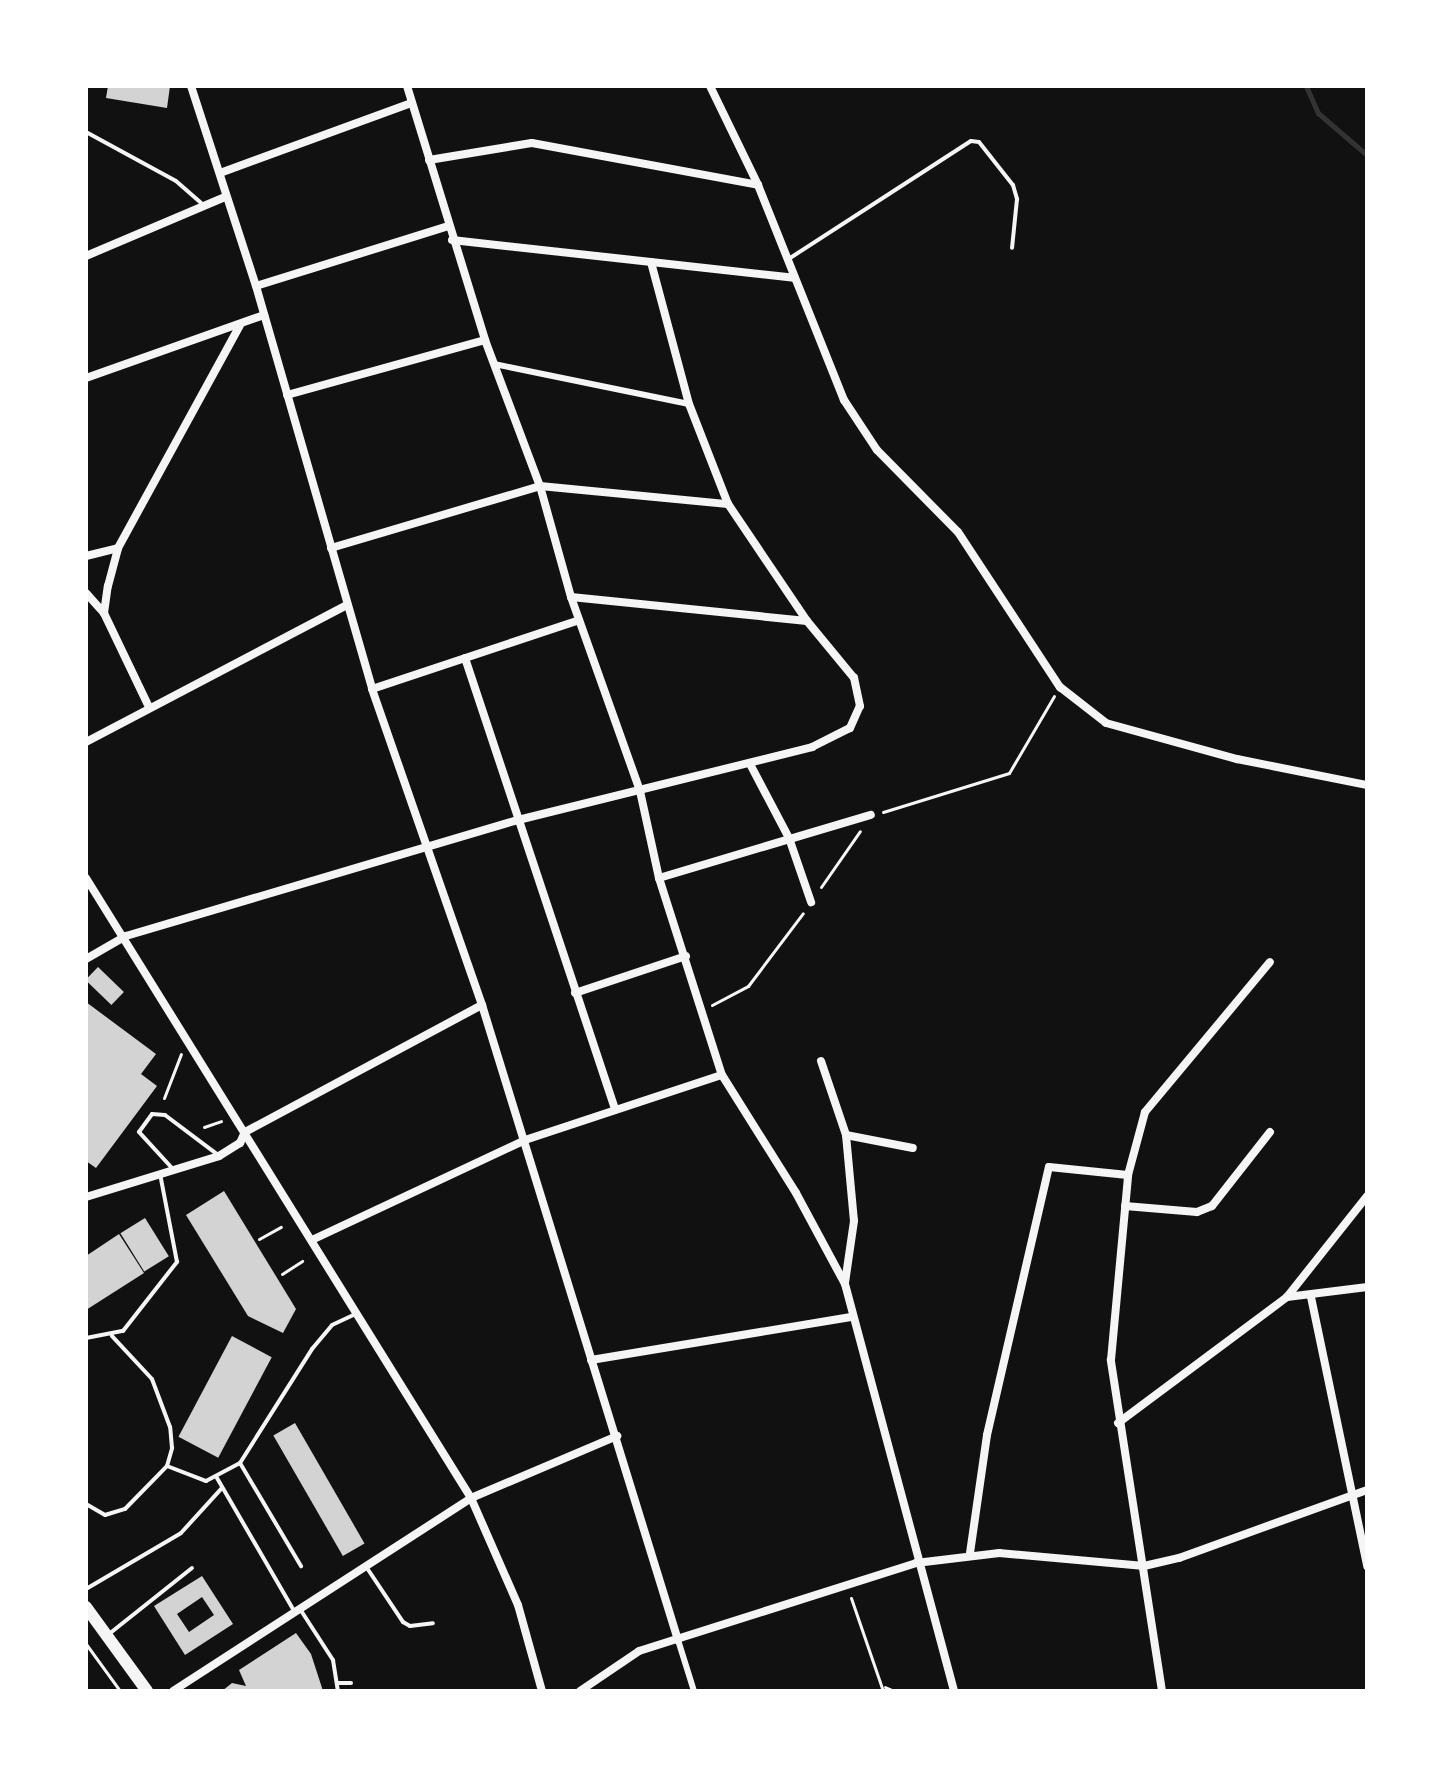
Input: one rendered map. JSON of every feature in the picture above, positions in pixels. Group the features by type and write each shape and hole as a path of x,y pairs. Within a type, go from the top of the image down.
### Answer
{"main road":[{"path":"86,1607 147,1691"}],"street":[{"path":"191,86 256,286 372,689 482,1005 694,1691"},
{"path":"407,86 485,340 540,486 571,597 640,791 659,878 722,1075 796,1193 845,1284 916,1563 954,1691"},
{"path":"710,86 758,185 844,400 877,450 958,532 1060,687 1106,723 1237,759 1367,785"},
{"path":"220,173 411,103"},
{"path":"429,160 532,143 758,185"},
{"path":"86,256 201,203 225,197"},
{"path":"256,286 449,226"},
{"path":"452,240 794,278"},
{"path":"86,959 126,936 518,820 812,747 850,728 860,706 854,678 807,621 728,504 689,404 651,262"},
{"path":"86,378 264,315"},
{"path":"104,613 118,548 240,325"},
{"path":"287,395 485,340"},
{"path":"494,364 689,404"},
{"path":"331,548 540,486 728,504"},
{"path":"86,556 118,548"},
{"path":"86,593 104,613 148,705"},
{"path":"571,597 807,621"},
{"path":"86,742 148,705 347,605"},
{"path":"372,689 579,620"},
{"path":"465,658 615,1110"},
{"path":"750,764 789,838 811,902"},
{"path":"659,878 871,815"},
{"path":"86,878 126,936 471,1498 518,1605 542,1691"},
{"path":"575,993 686,956"},
{"path":"1162,1691 1144,1566 1118,1423 1111,1360 1128,1175 1145,1112 1270,962"},
{"path":"86,1197 219,1156 240,1143 245,1132 482,1005"},
{"path":"821,1061 846,1135 854,1221 845,1284"},
{"path":"314,1239 525,1140 722,1075"},
{"path":"1125,1206 1197,1212 1212,1206 1270,1132"},
{"path":"846,1135 913,1148"},
{"path":"970,1553 987,1435 1049,1167 1128,1175"},
{"path":"1118,1423 1287,1297 1367,1196"},
{"path":"1287,1297 1311,1297 1367,1287"},
{"path":"1311,1297 1367,1566"},
{"path":"591,1360 852,1317"},
{"path":"173,1691 471,1498 617,1436"},
{"path":"580,1691 614,1663 845,1583 916,1563 970,1553 1144,1566 1367,1490"}],"lane":[{"path":"86,132 176,181 201,203"},
{"path":"787,260 971,141 979,142 1013,185 1017,199 1012,248"},
{"path":"174,1170 139,1132 152,1114 165,1115 219,1156"},
{"path":"86,1338 112,1336 123,1331 177,1262 160,1174"},
{"path":"167,1466 194,1479 217,1478 240,1463 312,1349 332,1325 359,1312"},
{"path":"86,1504 105,1515 125,1509 167,1466 172,1448 162,1400 152,1379 112,1336"},
{"path":"240,1463 301,1566"},
{"path":"217,1478 297,1611 333,1660 338,1691"},
{"path":"86,1589 181,1533 222,1488"},
{"path":"107,1636 192,1568"},
{"path":"367,1568 403,1622 410,1626 433,1623"},
{"path":"337,1683 351,1683"}],"path":[{"path":"701,1010 748,986 871,815 1009,773 1060,687"},
{"path":"164,1098 181,1054"},
{"path":"204,1127 220,1124 222,1117"},
{"path":"259,1239 281,1227"},
{"path":"282,1274 302,1261"},
{"path":"845,1583 884,1689 894,1691"},
{"path":"86,1644 120,1691"}],"building":[{"path":"108,86 170,86 167,108 106,98"},
{"path":"98,967 124,992 111,1005 86,980"},
{"path":"86,1002 156,1054 141,1074 157,1086 96,1168 86,1161"},
{"path":"224,1191 296,1309 283,1333 248,1316 186,1215"},
{"path":"145,1218 169,1256 144,1272 120,1233"},
{"path":"119,1234 144,1273 86,1310 86,1256"},
{"path":"232,1336 272,1357 218,1458 178,1437"},
{"path":"295,1423 364,1543 343,1556 273,1436"},
{"path":"202,1576 233,1624 185,1655 154,1606","holes":["202,1597 214,1615 189,1632 177,1614"]},
{"path":"296,1633 311,1654 323,1691 222,1691 232,1683 246,1686 239,1670"}],"waterway":[{"path":"1306,86 1318,113 1367,155"}]}
